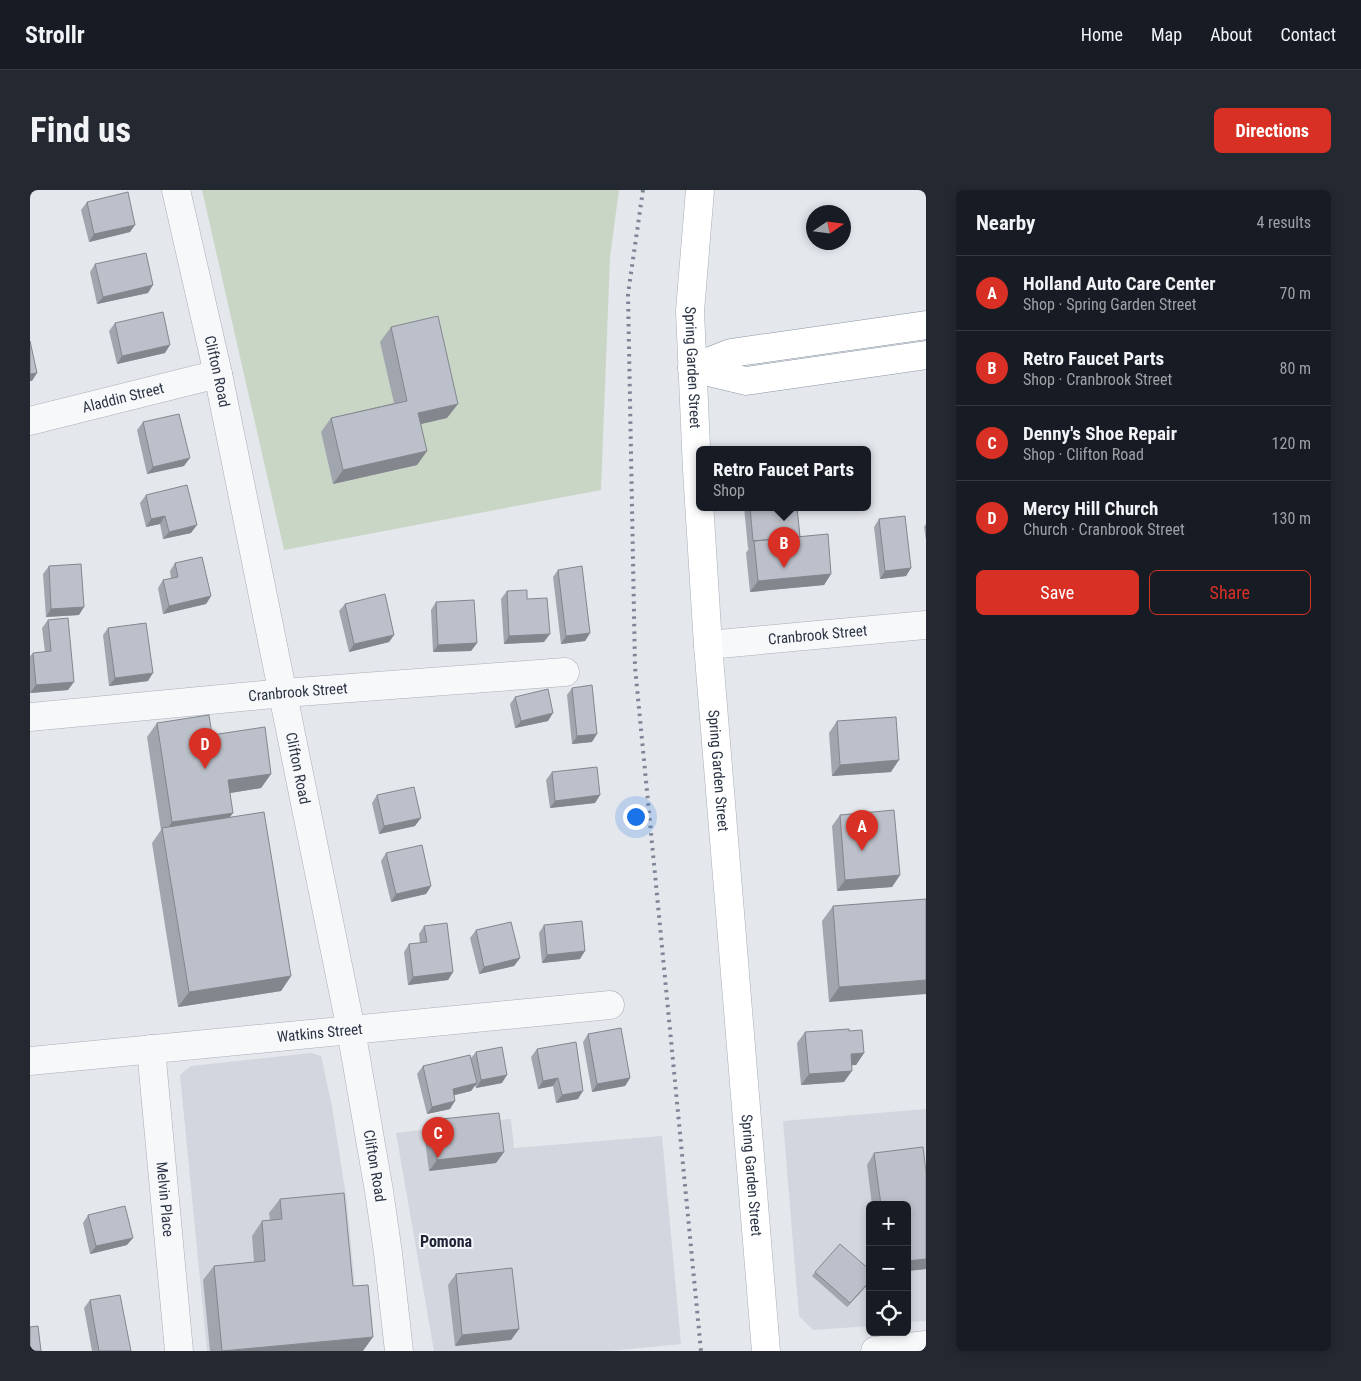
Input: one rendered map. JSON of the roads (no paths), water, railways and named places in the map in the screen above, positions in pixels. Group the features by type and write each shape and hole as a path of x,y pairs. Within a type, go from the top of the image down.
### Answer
{"main road":[{"name":"Spring Garden Street","path":"697,446 690,311 700,190"},
{"path":"692,368 731,353 926,325"},
{"path":"692,368 746,381 926,355"},
{"name":"Spring Garden Street","path":"700,511 708,645 766,1351"}],"street":[{"name":"Clifton Road","path":"176,190 218,374 351,1030 379,1191 399,1351"},
{"name":"Aladdin Street","path":"30,422 218,374"},
{"name":"Cranbrook Street","path":"708,645 926,625"},
{"name":"Cranbrook Street","path":"30,717 284,693 565,672"},
{"name":"Watkins Street","path":"30,1061 610,1005"},
{"name":"Melvin Place","path":"152,1049 179,1351"},
{"path":"875,1351 926,1345"}],"railway":[{"path":"643,190 628,294 635,667 701,1351"}],"place":[{"name":"Retro Faucet Parts","path":"784,568"},
{"name":"Mercy Hill Church","path":"205,769"},
{"name":"Holland Auto Care Center","path":"862,851"},
{"name":"Denny's Shoe Repair","path":"438,1158"}],"district":[{"name":"Pomona","path":"446,1241"}]}
